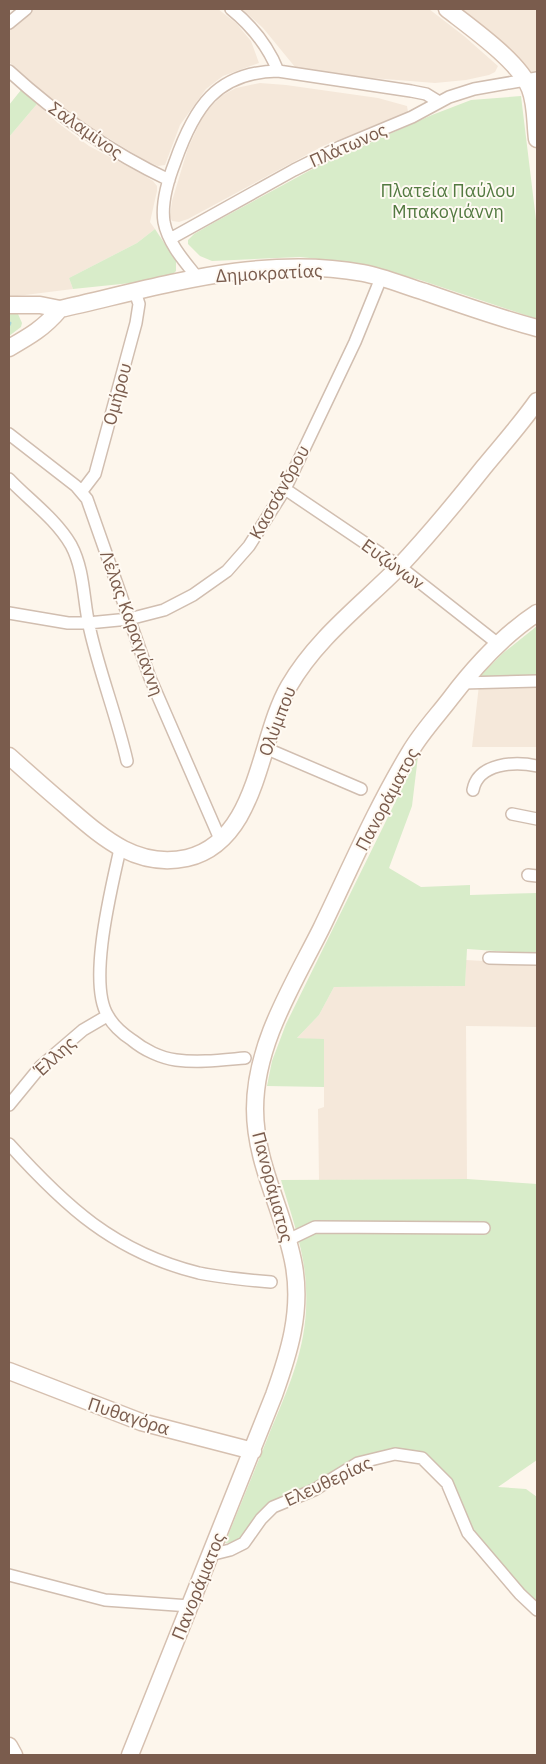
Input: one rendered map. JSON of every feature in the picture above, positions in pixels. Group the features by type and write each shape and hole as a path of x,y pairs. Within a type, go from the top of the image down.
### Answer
{"street":[{"path":"9,23 26,9"},
{"path":"231,9 258,36 272,57 278,71"},
{"path":"446,9 532,80 537,139"},
{"name":"Σαλαμίνος","path":"9,71 84,132 125,158 169,180"},
{"path":"197,277 170,239 163,216 169,180 188,128 199,109 212,93 234,80 261,72 278,71 411,91 426,94 439,102"},
{"name":"Πλάτωνος","path":"170,239 294,170 340,147 412,117 458,93 532,80"},
{"name":"Δημοκρατίας","path":"60,309 197,277 244,270 296,268 347,271 381,278 537,328"},
{"name":"Κασσάνδρου","path":"9,612 68,624 88,624 129,619 164,610 193,595 226,571 249,546 285,490 355,342 381,278"},
{"name":"Ομήρου","path":"82,491 95,474 136,323 139,304 135,292"},
{"path":"9,305 40,305 60,309 35,334 9,348"},
{"name":"Ολύμπου","path":"9,756 99,834 120,848 149,858 177,859 201,853 220,839 244,812 282,700 296,675 328,637 399,566 471,484 537,401"},
{"name":"Λέλας Καραγιάννη","path":"9,434 82,491 91,507 150,678 220,839"},
{"name":"Λέλας Καραγιάννη","path":"9,479 59,529 72,548 80,570 88,624 98,664 127,761"},
{"name":"Ευζώνων","path":"285,490 399,566 497,643"},
{"name":"Πανοράματος","path":"130,1755 281,1377 294,1327 297,1308 294,1264 288,1240 264,1169 257,1136 255,1098 263,1055 278,1014 380,806 411,750 462,683 497,643 537,613"},
{"path":"462,683 537,681"},
{"path":"265,748 361,789"},
{"path":"473,790 474,781 482,772 493,768 518,764 537,766"},
{"path":"512,814 537,819"},
{"path":"120,848 103,932 100,971 102,999 107,1016 123,1034 141,1048 168,1058 175,1060 212,1061 245,1058"},
{"path":"489,958 537,960"},
{"name":"Έλλης","path":"9,1105 41,1066 82,1030 107,1016"},
{"path":"9,1144 67,1204 95,1227 114,1238 151,1256 192,1271 228,1278 271,1282"},
{"path":"288,1240 315,1227 484,1228"},
{"name":"Πυθαγόρα","path":"9,1371 141,1422 253,1450"},
{"name":"Ελευθερίας","path":"210,1555 230,1550 244,1543 261,1519 273,1507 314,1490 358,1463 395,1454 422,1458 447,1483 468,1533 520,1594 537,1610"},
{"path":"9,1575 98,1599 139,1604 190,1606"},
{"path":"9,1746 14,1755"}],"shaded area":[{"path":"34,9 218,9 236,23 251,41 259,63 223,76 206,89 180,125 165,165 158,166 146,161 82,122 9,62 9,30"},
{"path":"242,9 429,9 498,66 495,72 489,75 466,80 435,83 359,77 295,67 263,28"},
{"path":"461,9 537,9 537,75 532,72"},
{"path":"260,83 378,98 407,106 408,112 323,146 188,219 179,222 172,221 170,217 172,201 188,148 203,116 223,95 236,88"},
{"path":"37,104 58,123 89,146 153,181 157,186 157,191 150,222 155,229 137,243 69,278 73,289 9,297 9,137"},
{"path":"480,676 537,676 537,747 472,747"},
{"path":"466,960 537,964 537,1027 466,1026 467,1179 319,1180 318,1109 324,1107 324,1040 297,1038 319,1015 334,987 465,986"}],"green space":[{"path":"21,90 37,104 9,137 9,105"},
{"name":"Πλατεία Παύλου Μπακογιάννη","path":"521,96 537,228 537,319 420,280 357,263 300,257 212,261 200,256 188,244 188,240 194,234 318,166 432,115 471,100"},
{"path":"155,229 176,261 176,271 173,274 131,283 73,289 69,278 137,243"},
{"path":"9,310 18,314 22,323 21,327 9,336"},
{"path":"537,626 537,676 480,676 502,654"},
{"path":"418,756 412,806 389,868 421,887 470,885 470,895 537,893 537,954 467,949 465,986 334,987 319,1015 297,1038 324,1039 324,1087 267,1086 272,1061 286,1024"},
{"path":"467,1179 537,1184 537,1460 498,1487 526,1489 537,1497 537,1604 474,1534 424,1458 394,1453 330,1477 286,1498 247,1536 238,1542 225,1543 290,1382 301,1347 304,1328 306,1288 303,1260 281,1180"}]}
